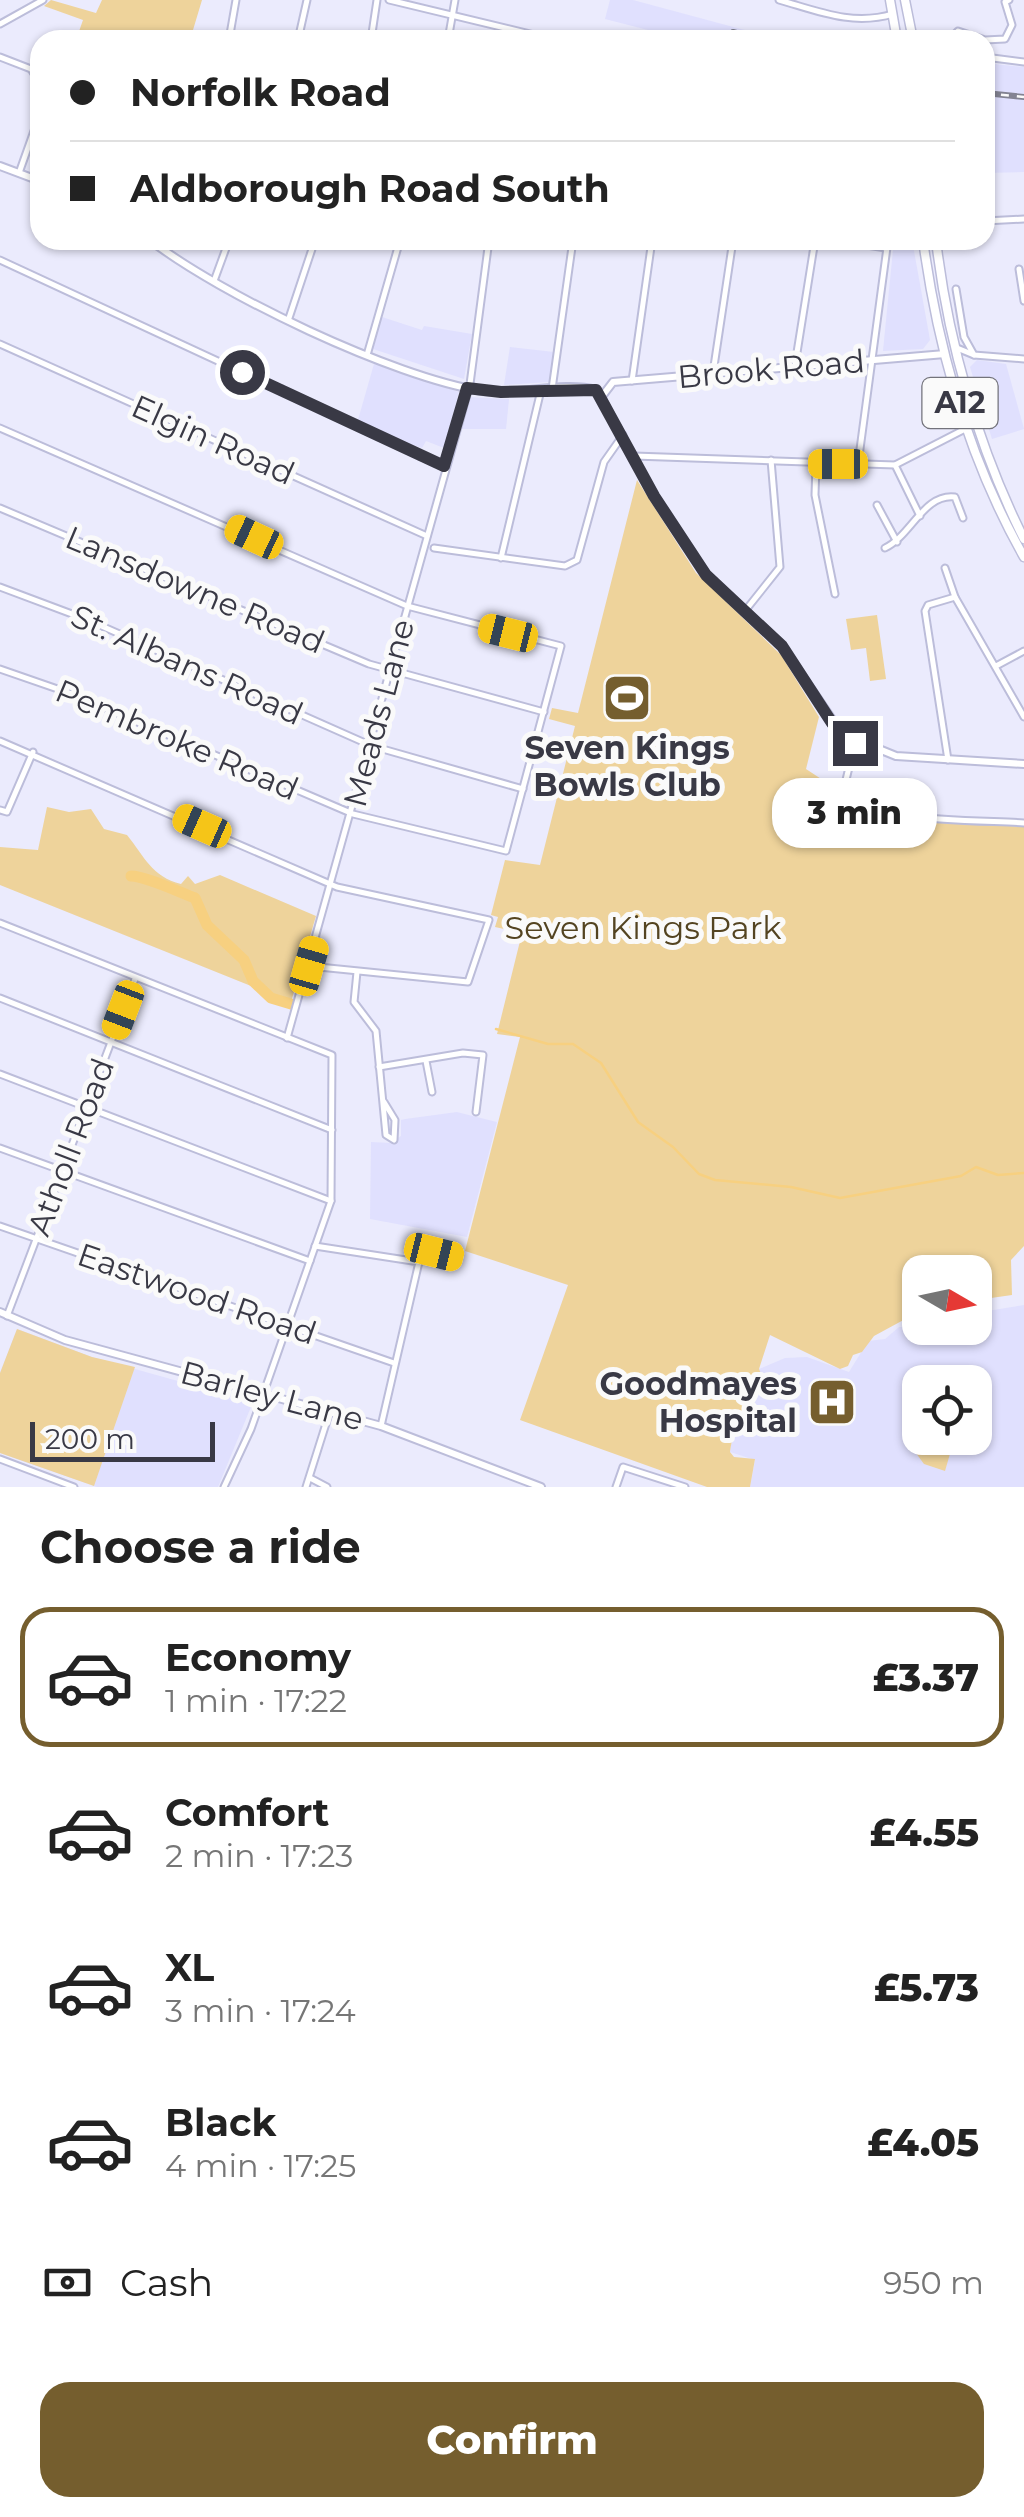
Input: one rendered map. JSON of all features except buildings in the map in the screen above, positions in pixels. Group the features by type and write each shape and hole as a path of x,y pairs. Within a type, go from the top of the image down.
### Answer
{"highway":[{"path":"890,0 895,30"},
{"path":"905,0 912,30"},
{"name":"A12","path":"925,250 945,354 968,428 1004,521 1024,557"},
{"name":"A12","path":"938,250 956,348 983,442 1024,537"}],"street":[{"path":"0,24 43,0"},
{"path":"231,30 236,0"},
{"path":"300,30 307,0"},
{"path":"372,30 376,0"},
{"path":"389,0 519,30"},
{"path":"450,30 455,0"},
{"path":"779,0 855,19 893,14"},
{"path":"808,0 809,9"},
{"path":"995,40 1005,39 1012,25 1005,2 1009,0"},
{"path":"0,57 30,70"},
{"path":"995,59 1024,62"},
{"path":"19,173 30,142"},
{"path":"0,166 30,177"},
{"path":"995,220 1024,219"},
{"path":"166,250 214,281 366,355 467,388 592,388 603,396 654,496 706,575 782,646 832,723 855,743 896,756 1024,764"},
{"path":"214,281 225,250"},
{"path":"289,318 311,250"},
{"path":"366,355 398,250"},
{"name":"Meads Lane","path":"287,1038 372,746 467,388 488,250"},
{"path":"552,389 572,250"},
{"path":"632,381 651,250"},
{"path":"713,373 731,250"},
{"path":"795,365 813,250"},
{"path":"858,464 875,360 886,250"},
{"path":"0,260 444,466"},
{"path":"1018,269 1024,300"},
{"path":"956,290 964,337 974,355"},
{"name":"Elgin Road","path":"0,344 427,536"},
{"path":"956,348 974,355 1024,359"},
{"name":"Brook Road","path":"603,396 613,382 945,354"},
{"path":"961,366 974,355"},
{"path":"501,558 541,390"},
{"path":"0,428 407,606 561,646 524,789"},
{"path":"634,456 896,465 968,428"},
{"path":"434,548 564,566 577,560 604,462 623,435"},
{"path":"745,611 780,567 770,460"},
{"path":"816,464 816,495 835,594"},
{"path":"896,465 920,516"},
{"path":"884,548 897,542 925,507 947,496 955,497 962,518"},
{"path":"877,505 897,542"},
{"name":"Lansdowne Road","path":"0,508 390,672 545,712"},
{"path":"946,568 955,597 1024,717"},
{"name":"St. Albans Road","path":"0,587 88,620 372,746 524,789"},
{"path":"948,760 924,612 928,605 955,597"},
{"path":"996,666 1024,650"},
{"name":"Pembroke Road","path":"0,669 72,694 353,814 506,851 524,789"},
{"path":"0,742 34,752 332,885 489,920 471,981 309,966"},
{"path":"855,743 844,792 851,803 888,814 1024,823"},
{"path":"0,810 7,812 34,752"},
{"path":"0,923 332,1055 331,1201 257,1413 224,1487"},
{"path":"357,972 354,1002 375,1026 386,1136 394,1140 395,1120 384,1102"},
{"name":"Atholl Road","path":"4,1314 134,979"},
{"path":"0,998 332,1130"},
{"path":"379,1067 463,1053 484,1054 476,1112"},
{"path":"426,1061 432,1092"},
{"path":"0,1074 331,1201"},
{"path":"0,1148 310,1260"},
{"name":"Eastwood Road","path":"0,1226 394,1363"},
{"path":"315,1246 419,1262"},
{"path":"381,1426 419,1262 434,1252 456,1257"},
{"name":"Barley Lane","path":"4,1314 64,1340 381,1426 541,1487"},
{"path":"306,1487 330,1411"},
{"path":"0,1459 74,1487"},
{"path":"616,1487 623,1467 684,1487"},
{"path":"310,1478 328,1487"}],"shaded area":[{"path":"610,0 633,0 745,30 648,30 605,19"},
{"path":"995,64 1024,67 1024,172 995,173"},
{"path":"893,250 914,250 930,340 923,349 883,351"},
{"path":"382,317 422,330 424,326 472,334 464,379 373,349"},
{"path":"510,347 554,352 549,382 504,385"},
{"path":"977,360 1006,364 1024,429 992,439 970,367"},
{"path":"374,364 459,392 444,448 426,441 422,448 367,430 367,424 358,420"},
{"path":"468,397 509,399 506,429 460,429"},
{"path":"457,1112 497,1122 467,1237 370,1219 371,1142 391,1143 401,1136 401,1120"},
{"name":"Goodmayes Hospital","path":"1024,1305 1024,1487 750,1487 755,1460 730,1452 735,1420 754,1394 759,1369 785,1358 807,1357 849,1372 868,1341 885,1339 899,1327 902,1345 992,1345 992,1310"},
{"path":"17,1329 92,1357 253,1402 218,1487 97,1487 0,1453 0,1373"}],"green space":[{"path":"51,0 96,13 102,0 202,0 193,30 80,30 83,20 44,6"},
{"name":"Seven Kings Park","path":"637,480 696,573 781,655 819,717 806,769 838,790 841,800 888,818 1024,827 1024,1246 1011,1260 1012,1295 992,1298 992,1255 902,1255 902,1321 874,1336 862,1352 853,1355 848,1366 840,1369 770,1335 759,1369 766,1385 740,1414 730,1452 734,1457 755,1459 750,1487 707,1487 520,1420 568,1285 465,1251 520,1037 497,1034 522,933 495,927 498,917 491,915 505,860 540,865 575,726 549,719 552,708 578,713"},
{"path":"877,615 886,679 870,681 866,648 851,650 846,619"},
{"path":"47,807 69,812 91,809 104,829 127,835 150,865 171,881 181,884 188,876 195,884 220,875 316,916 291,1002 0,885 0,847 38,850"},
{"path":"17,1329 92,1357 135,1367 94,1486 0,1453 0,1373"},
{"path":"917,1455 950,1455 945,1471 924,1464"}],"waterway":[{"path":"131,876 195,898 207,925 244,960 253,981 271,998 291,1004"},
{"path":"496,1029 548,1044 573,1044 601,1063 638,1122 673,1147 699,1174 715,1180 791,1187 840,1198 961,1176 976,1167 998,1175 1024,1173"}],"railway":[{"path":"995,94 1024,97"}],"place":[{"name":"Seven Kings Bowls Club","path":"627,698"},
{"name":"Goodmayes Hospital","path":"832,1402"}],"route":[{"path":"242,372 444,466 467,388 501,392 596,390 603,396 654,496 706,575 782,646 800,668 832,723 855,743"}]}
